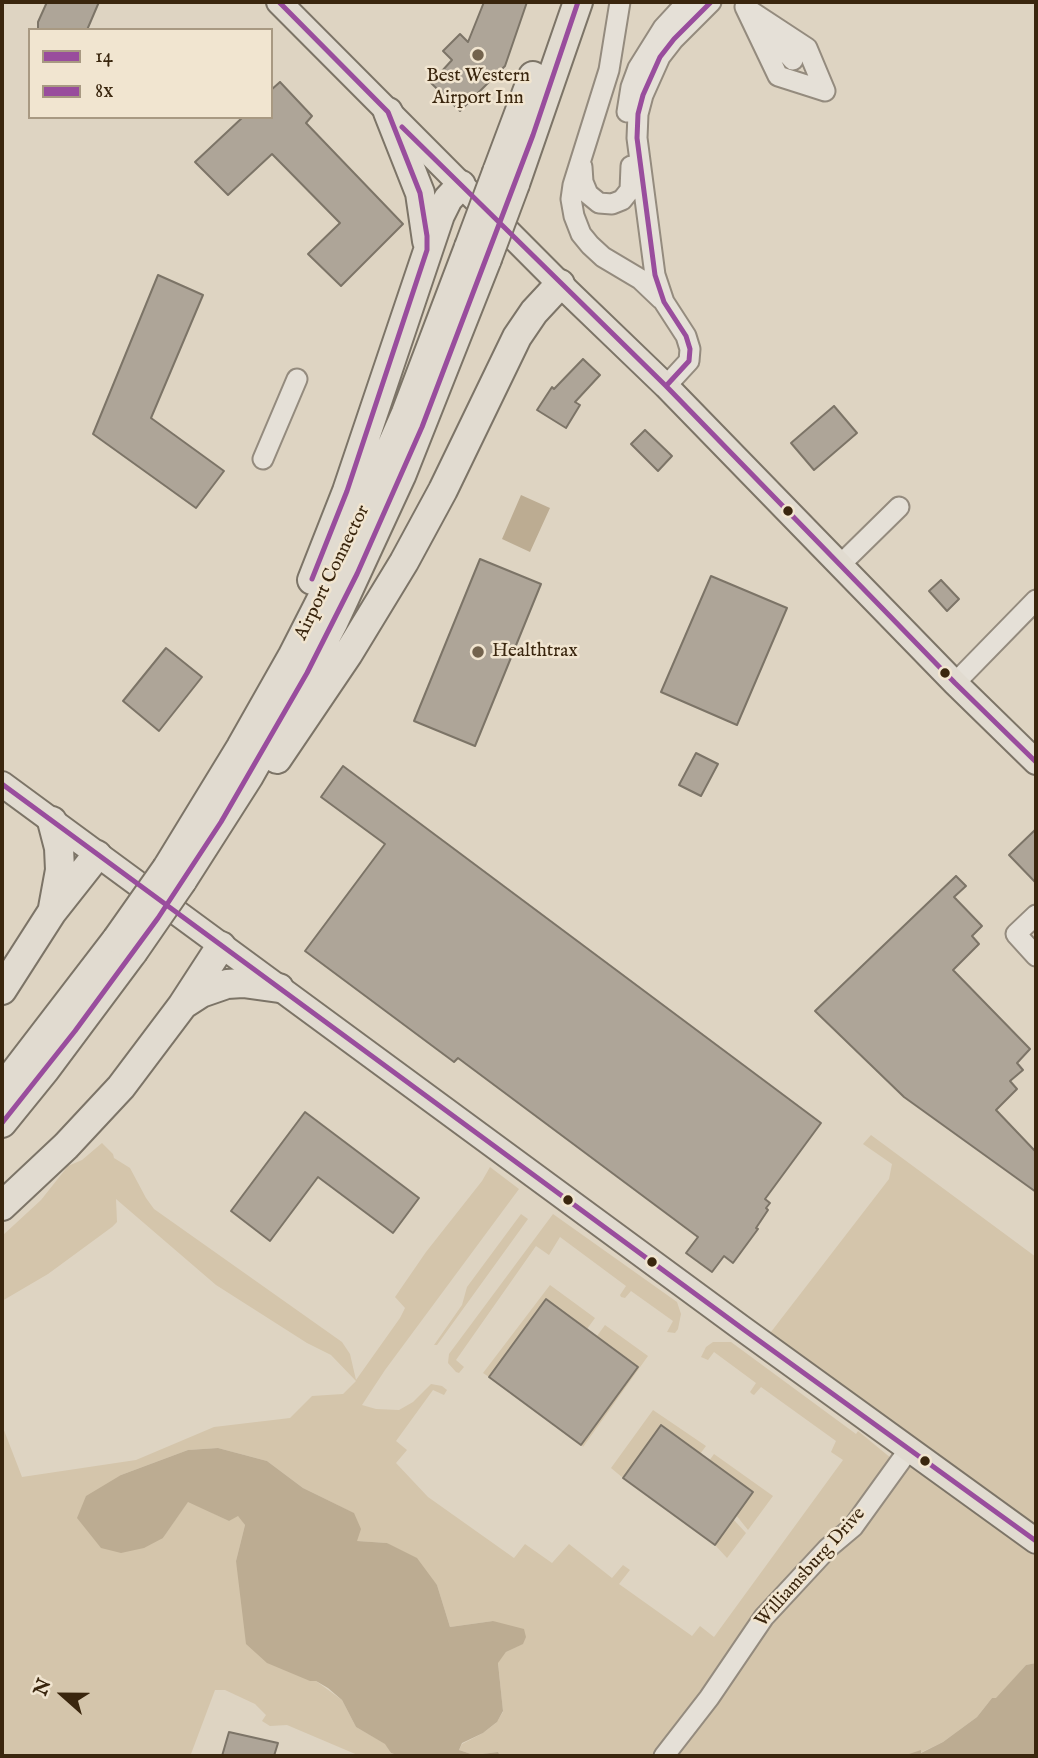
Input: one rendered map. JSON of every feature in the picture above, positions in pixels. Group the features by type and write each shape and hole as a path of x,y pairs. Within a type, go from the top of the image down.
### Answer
{"highway":[{"name":"Airport Connector","path":"273,716 302,665 344,555 478,253 506,178 561,2"},
{"name":"Airport Connector","path":"506,178 533,135 579,2"},
{"path":"533,135 564,73 593,2"},
{"path":"388,113 420,193 428,250"},
{"path":"302,665 309,586 339,512 444,206 461,185"},
{"path":"180,873 218,787 273,716 302,665 422,529 517,337 534,312 560,284"},
{"path":"2,1089 125,946 180,873 251,797 273,716"},
{"path":"52,821 59,848 60,870 52,912"},
{"path":"2,990 52,912 97,855"},
{"path":"2,1123 46,1070 125,946"},
{"path":"2,1206 39,1173 121,1087 182,1006 221,946"},
{"path":"182,1006 201,993 227,984 279,988"}],"main road":[{"path":"279,2 560,284 666,386 955,683 1036,762"},
{"path":"2,784 1036,1541"}],"street":[{"path":"620,2 609,70 571,199 581,234 603,257 640,279 664,302"},
{"path":"585,150 583,182 588,194 599,203 612,204 622,200 630,190 632,178 627,136 627,110 631,87 649,49 687,2"},
{"path":"666,386 690,361 690,349 664,302 652,261 637,138 638,114 643,94 660,57 711,2"},
{"path":"742,5 793,60"},
{"path":"742,5 800,54 825,91 778,76 742,5"},
{"path":"262,459 297,379"},
{"path":"840,565 899,507"},
{"path":"955,683 1036,600"},
{"path":"1036,915 1016,934 1036,956"},
{"name":"Williamsburg Drive","path":"664,1756 709,1698 764,1617 828,1548 853,1527 910,1448"}],"shaded area":[{"path":"521,495 550,508 530,552 502,539"},
{"path":"871,1135 1036,1257 1036,1663 1026,1665 996,1699 992,1698 977,1717 943,1742 920,1753 903,1756 500,1756 498,1752 474,1755 459,1750 462,1744 496,1723 503,1712 498,1662 506,1652 523,1643 493,1621 450,1627 437,1585 387,1543 357,1541 353,1513 303,1488 267,1461 218,1448 188,1450 121,1475 163,1538 188,1501 229,1521 237,1515 241,1518 245,1525 236,1561 316,1681 342,1700 356,1727 386,1744 391,1753 400,1756 360,1756 287,1725 270,1726 262,1721 266,1715 255,1704 225,1690 215,1690 191,1754 185,1756 2,1756 2,1425 22,1477 136,1460 214,1427 290,1418 312,1396 343,1394 356,1381 331,1355 307,1343 216,1285 116,1199 117,1222 112,1227 48,1274 2,1301 2,1236 41,1200 68,1166 82,1160 102,1143 114,1158 130,1168 154,1209 342,1342 350,1354 356,1380 405,1308 395,1297 490,1167 519,1189 362,1405 399,1410 413,1402 431,1384 442,1386 447,1390 444,1395 433,1390 396,1441 407,1450 396,1463 428,1497 514,1558 525,1544 552,1563 569,1544 612,1578 623,1565 630,1570 619,1584 692,1636 700,1626 714,1637 843,1460 831,1452 836,1441 761,1387 752,1394 750,1392 756,1383 714,1352 708,1360 701,1357 706,1347 713,1342 731,1342 856,1434 858,1431 897,1463 910,1448 764,1341 889,1179 892,1164 863,1144"},
{"path":"521,1214 528,1219 437,1345 434,1345 462,1305 467,1287"},
{"path":"553,1214 677,1302 681,1314 678,1329 675,1333 667,1332 673,1321 631,1291 625,1298 621,1297 626,1286 560,1237 549,1255 536,1246 456,1360 464,1367 459,1373 456,1372 448,1363 449,1354"},
{"path":"550,1285 595,1318 587,1329 546,1299 489,1377 483,1373"},
{"path":"605,1325 648,1356 583,1447 581,1444 638,1367 597,1336"},
{"path":"653,1410 706,1446 700,1454 623,1478 611,1468"},
{"path":"218,1448 267,1461 303,1488 354,1513 361,1529 357,1541 387,1543 417,1558 437,1585 450,1627 493,1621 524,1629 526,1637 523,1644 506,1652 498,1663 503,1711 497,1722 483,1733 462,1743 459,1750 474,1755 498,1752 500,1756 400,1756 391,1753 385,1744 356,1727 342,1700 328,1688 267,1663 246,1644 236,1561 245,1525 238,1516 229,1521 188,1502 163,1538 144,1548 121,1553 101,1548 77,1518 86,1496 121,1475 188,1450"},
{"path":"714,1454 773,1496 748,1530 736,1515 709,1461"},
{"path":"733,1519 746,1533 727,1558 715,1545"},
{"path":"1036,1663 1036,1756 903,1756 921,1750 921,1753 943,1742 977,1717 992,1698 996,1698 1026,1665"}],"building":[{"path":"47,2 99,2 88,28 38,28"},
{"name":"Best Western Airport Inn","path":"484,2 527,2 505,66 460,111 431,83 452,60 443,51 460,34 468,42"},
{"path":"280,82 312,116 306,123 403,224 341,286 308,254 340,223 272,154 228,195 195,162 241,119 273,119 273,88"},
{"path":"158,275 203,295 151,418 224,471 196,508 93,434"},
{"path":"583,359 600,375 575,402 580,405 566,428 537,410 552,387 554,389"},
{"path":"834,406 857,433 814,470 791,443"},
{"path":"645,430 672,456 658,471 631,444"},
{"name":"Healthtrax","path":"480,559 541,584 475,746 414,721"},
{"path":"711,576 787,608 737,725 661,692"},
{"path":"941,580 959,599 947,611 929,591"},
{"path":"166,648 202,677 159,731 123,701"},
{"path":"696,753 718,764 701,796 679,785"},
{"path":"343,766 821,1123 765,1199 770,1203 766,1208 768,1210 756,1228 758,1229 733,1263 724,1256 712,1272 686,1253 698,1237 458,1058 454,1062 305,951 385,844 321,797"},
{"path":"1036,829 1036,883 1009,855"},
{"path":"956,876 966,886 954,897 982,926 972,936 979,944 953,970 1030,1049 1017,1063 1023,1070 1010,1081 1017,1089 996,1110 1036,1152 1036,1192 904,1097 815,1011"},
{"path":"305,1112 419,1198 393,1233 318,1177 270,1241 231,1211"},
{"path":"546,1299 638,1367 581,1445 489,1377"},
{"path":"661,1425 753,1492 715,1545 623,1478"},
{"path":"229,1732 278,1743 274,1756 222,1756"}],"transit line":[{"name":"14","path":"279,2 388,112 420,193 427,236 427,250 347,491 312,579"},
{"name":"14","path":"2,1123 75,1031 158,918 221,822 307,673 357,574 422,427 533,135 578,2"},
{"name":"14","path":"666,386 689,361 690,349 686,336 664,302 655,275 637,138 638,114 643,95 660,57 711,2"},
{"name":"14","path":"402,127 666,386 955,683 1036,762"},
{"name":"8x","path":"2,784 1036,1541"}],"place":[{"name":"Best Western Airport Inn","path":"478,55"},
{"name":"Healthtrax","path":"478,652"}]}
